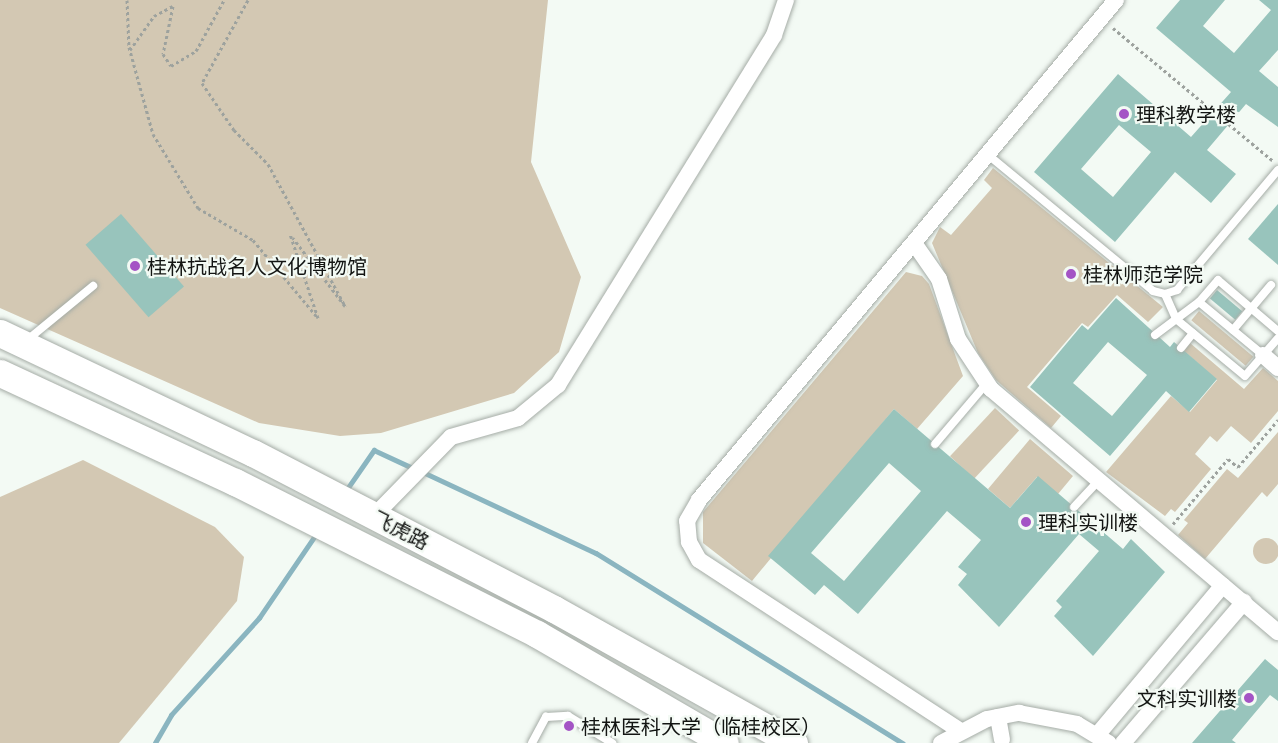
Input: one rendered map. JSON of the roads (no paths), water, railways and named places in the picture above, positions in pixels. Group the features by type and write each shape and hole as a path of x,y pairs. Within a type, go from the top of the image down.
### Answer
{"main road":[{"name":"飞虎路","path":"11,338 374,516 794,743"},
{"name":"飞虎路","path":"1,377 320,524 537,634 725,743"}],"street":[{"path":"374,516 451,437 518,418 558,385 774,35 786,0"},
{"path":"959,730 699,560 687,530 699,500 1116,0"},
{"path":"914,243 939,279 958,339 987,383 1278,632"},
{"path":"1263,355 1278,368"},
{"path":"941,743 959,730 998,717 1050,716 1104,739 1223,585"},
{"path":"1123,743 1244,602"},
{"path":"998,717 1002,740"}],"lane":[{"path":"986,154 1153,291 1165,294 1177,290 1278,170"},
{"path":"1155,335 1199,302 1218,280 1278,331"},
{"path":"1233,330 1271,285"},
{"path":"11,338 93,286"},
{"path":"1165,294 1176,319 1245,376 1278,338"},
{"path":"1199,302 1263,355"},
{"path":"1181,348 1194,333"},
{"path":"935,444 987,383"},
{"path":"1074,507 1098,480"},
{"path":"532,743 546,717 568,716 612,743"}],"waterway":[{"path":"345,492 374,450 415,469"},
{"path":"423,472 596,553 903,743"},
{"path":"155,743 171,715 259,618 316,534"}],"place":[{"name":"理科教学楼","path":"1124,114"},
{"name":"桂林抗战名人文化博物馆","path":"135,266"},
{"name":"桂林师范学院","path":"1071,274"},
{"name":"理科实训楼","path":"1026,522"},
{"name":"文科实训楼","path":"1249,698"},
{"name":"桂林医科大学（临桂校区）","path":"569,726"}]}
